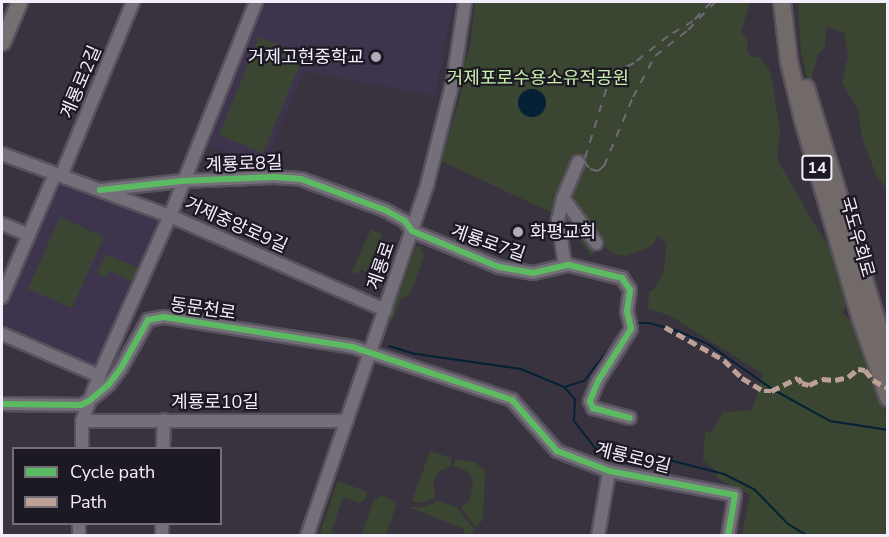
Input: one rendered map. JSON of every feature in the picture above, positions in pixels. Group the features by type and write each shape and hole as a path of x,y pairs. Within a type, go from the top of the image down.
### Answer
{"highway":[{"name":"국도우회로","path":"788,8 789,62 803,120 867,317 888,397"},
{"name":"국도우회로","path":"867,317 888,358"}],"main road":[{"path":"2,42 19,2"}],"street":[{"name":"계룡로2길","path":"2,297 133,2"},
{"path":"82,447 82,421 89,401 170,216 182,181 256,2"},
{"name":"계룡로","path":"307,536 427,185 453,81 465,2"},
{"name":"거제중앙로9길","path":"2,154 170,216 385,310"},
{"path":"566,265 558,220 563,198 578,162"},
{"name":"계룡로8길","path":"100,190 182,181 301,178 385,210 405,221 412,231"},
{"path":"563,198 596,243"},
{"path":"2,224 28,235"},
{"name":"계룡로7길","path":"412,231 499,267 524,273 541,272 566,265 625,280 630,290 627,307 631,322 598,381 590,401 593,408 630,418"},
{"name":"동문천로","path":"89,401 109,384 121,368 148,320 164,317 354,347 370,354"},
{"path":"2,334 99,376"},
{"name":"계룡로9길","path":"370,354 512,400 557,451 609,471 735,495 728,536"},
{"path":"2,404 81,405 89,401"},
{"path":"163,447 164,420"},
{"name":"계룡로10길","path":"82,421 347,421"},
{"name":"계룡로9길","path":"598,536 609,471"}],"shaded area":[{"path":"261,2 453,2 435,96 304,71 262,169 205,143 257,18"},
{"path":"55,174 170,216 99,376 2,334 2,297"}],"green space":[{"name":"거제포로수용소유적공원","path":"475,2 750,2 741,31 748,42 747,50 750,56 761,58 771,73 780,132 777,159 820,234 838,257 846,306 842,313 857,326 887,415 887,535 742,535 750,495 718,479 714,469 703,460 705,431 712,432 723,412 752,410 763,374 669,315 648,309 649,292 654,289 664,272 666,243 657,235 653,245 626,256 616,255 602,245 584,221 601,246 591,256 563,218 441,161 461,94 464,62 470,48"},
{"path":"798,2 887,2 887,188 877,178 863,139 857,108 842,83 848,56 844,33 826,26 825,48 818,54 809,87 801,53"},
{"path":"259,37 304,55 263,153 219,135"},
{"path":"60,217 104,237 72,308 28,289"},
{"path":"371,229 383,234 367,272 361,269 358,274 352,272"},
{"path":"416,247 423,247 421,252 425,254 410,294 401,299 388,325"},
{"path":"106,254 139,268 133,282 109,271 106,278 97,274"},
{"path":"430,451 451,458 451,466 440,471 433,480 435,498 420,503 412,501"},
{"path":"455,459 475,462 485,471 483,519 476,528 461,507 470,501 473,479 465,470 454,467"},
{"path":"338,481 367,492 365,500 360,503 343,497 331,532 338,535 319,535"},
{"path":"381,496 395,501 396,505 386,535 362,535 373,501"},
{"path":"438,501 456,507 474,529 473,535 465,535 464,529 409,507 423,507"}],"water":[{"path":"532,89 542,93 546,103 542,113 532,117 522,113 518,103 522,93"}],"waterway":[{"path":"635,323 649,323 675,330 708,344 772,389 830,421 888,430"},
{"path":"389,346 416,354 521,369 564,387 584,381 615,341 624,324"},
{"path":"565,388 575,399 574,421 595,448 626,461 657,457 724,474 754,489 788,524 808,536"}],"railway":[{"path":"711,2 693,21 668,36 634,63 611,74 584,161 590,169 598,171 604,166 633,97 655,56 688,30 715,2"}],"marked path":[{"path":"665,327 724,360 742,378 764,391 771,391 798,378 802,383 809,385 822,379 835,380 848,377 858,369 865,370 873,380 888,388"}],"cycle path":[{"path":"100,190 182,181 274,177 301,179 385,210 405,221 412,231 499,267 533,273 569,265 622,278 630,290 627,311 631,329 598,381 590,401 593,408 630,418"},
{"path":"2,404 81,405 89,401 109,384 121,368 148,320 164,317 353,347 512,400 557,451 609,471 735,495 728,536"}],"place":[{"name":"거제고현중학교","path":"376,57"},
{"name":"화평교회","path":"518,232"}]}
